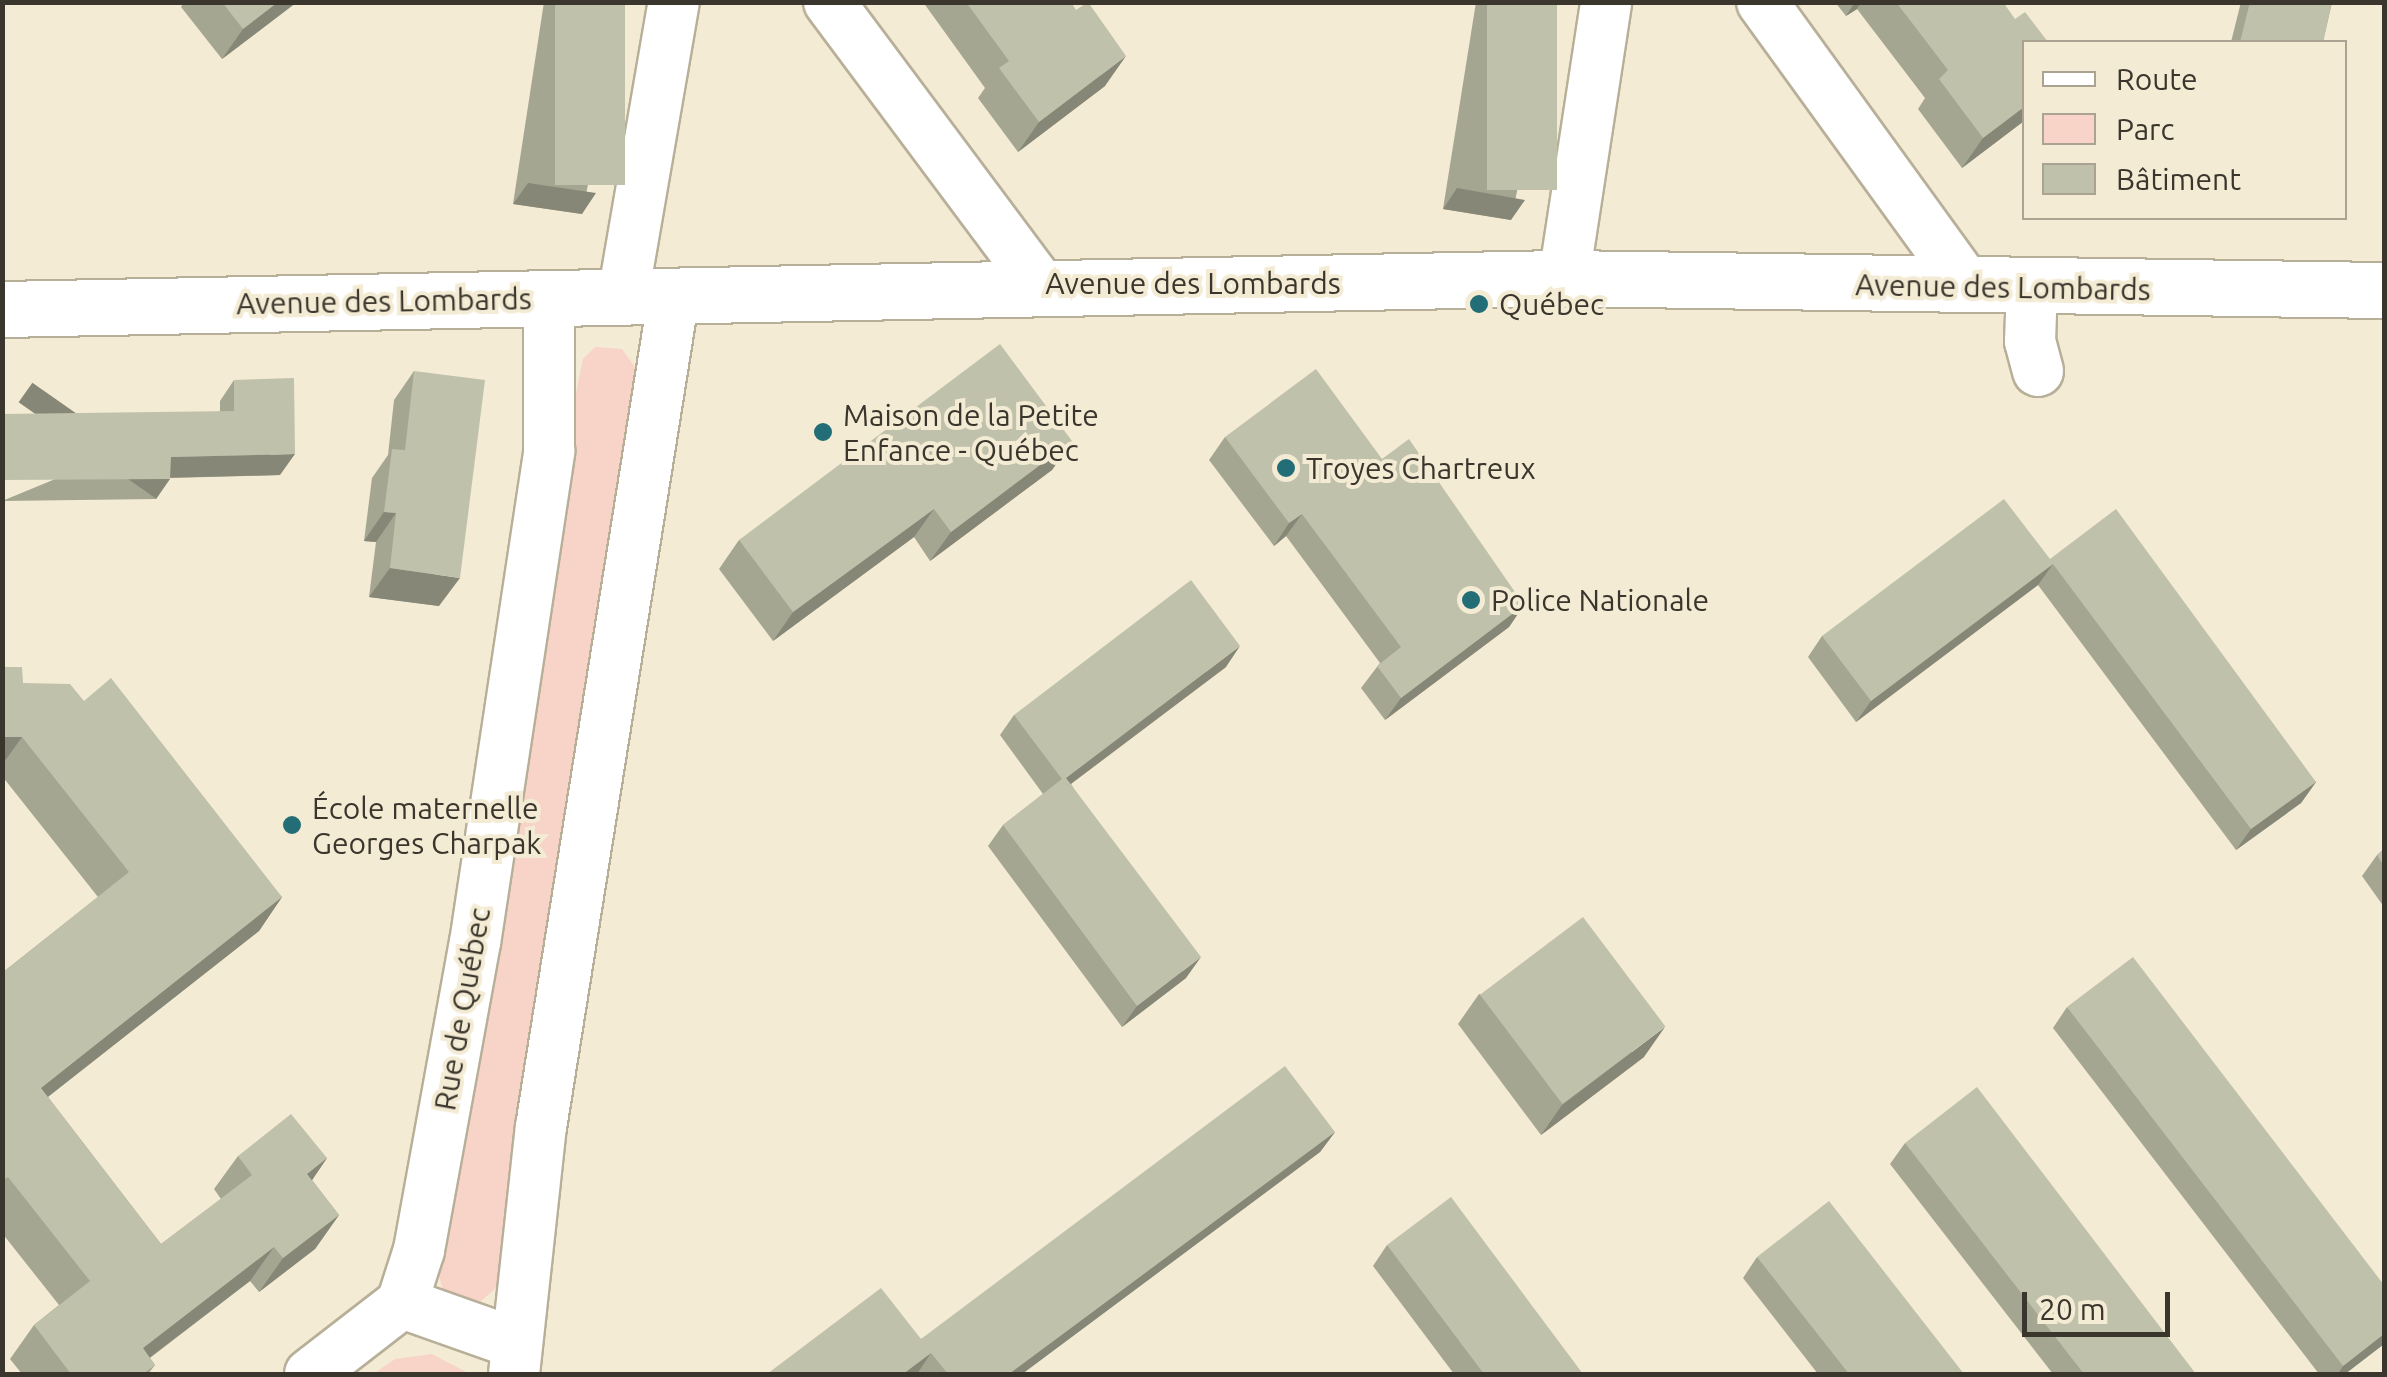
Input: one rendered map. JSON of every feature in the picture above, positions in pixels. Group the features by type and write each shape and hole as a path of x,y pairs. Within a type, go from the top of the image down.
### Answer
{"street":[{"path":"310,1374 402,1303 515,1359 540,1128 648,296 674,2"},
{"path":"828,2 1039,284"},
{"path":"1564,278 1606,2"},
{"path":"1762,2 1966,284"},
{"name":"Avenue des Lombards","path":"2,309 1039,284 1564,278 2384,290"},
{"path":"2032,287 2030,341 2038,372"},
{"name":"Rue de Québec","path":"402,1303 440,1135 527,618 550,451 549,298"}],"green space":[{"path":"595,347 622,349 642,377 502,1283 474,1307 444,1296 436,1262 568,431 583,359"},
{"path":"432,1354 470,1374 373,1374 395,1359"}],"building":[{"path":"222,2 278,2 243,29"},
{"path":"555,2 625,2 625,185 555,185"},
{"path":"966,2 1071,2 1076,10 1088,2 1126,56 1039,122 999,68 1009,61"},
{"path":"1487,2 1557,2 1557,190 1487,190"},
{"path":"1896,2 2003,2 2015,19 2025,12 2046,40 2022,40 2022,109 1983,138 1939,79 1948,70"},
{"path":"2250,2 2332,2 2323,40 2240,40"},
{"path":"1000,344 1072,441 951,532 934,509 793,612 739,540"},
{"path":"1316,369 1382,459 1409,439 1524,605 1401,698 1377,666 1401,647 1302,514 1289,523 1225,437"},
{"path":"414,371 485,380 460,578 390,568 396,513 384,512 392,449 405,450"},
{"path":"294,378 295,454 171,457 170,479 2,480 2,414 234,411 234,380"},
{"path":"2004,499 2050,559 2116,509 2316,782 2251,829 2053,564 1871,701 1822,636"},
{"path":"1191,580 1240,646 1066,778 1201,957 1137,1006 1003,825 1062,779 1014,715"},
{"path":"2,667 22,667 23,683 70,684 84,701 111,678 282,897 41,1088 161,1244 252,1175 238,1156 291,1114 327,1158 307,1174 339,1215 283,1258 274,1247 143,1348 155,1365 143,1374 71,1374 34,1325 90,1281 8,1177 2,1181 2,973 129,872 22,737 2,737"},
{"path":"1583,917 1665,1026 1562,1104 1480,995"},
{"path":"2133,957 2384,1285 2384,1334 2343,1366 2067,1007"},
{"path":"1285,1066 1335,1132 1009,1374 948,1374 931,1353 903,1374 767,1374 881,1288 921,1339"},
{"path":"1977,1087 2196,1374 2084,1374 1905,1143"},
{"path":"1451,1197 1583,1374 1484,1374 1387,1245"},
{"path":"1829,1201 1964,1374 1849,1374 1757,1257"}],"place":[{"name":"Québec","path":"1479,304"},
{"name":"Maison de la Petite Enfance - Québec","path":"823,432"},
{"name":"Troyes Chartreux","path":"1286,468"},
{"name":"Police Nationale","path":"1471,600"},
{"name":"École maternelle Georges Charpak","path":"292,825"}]}
